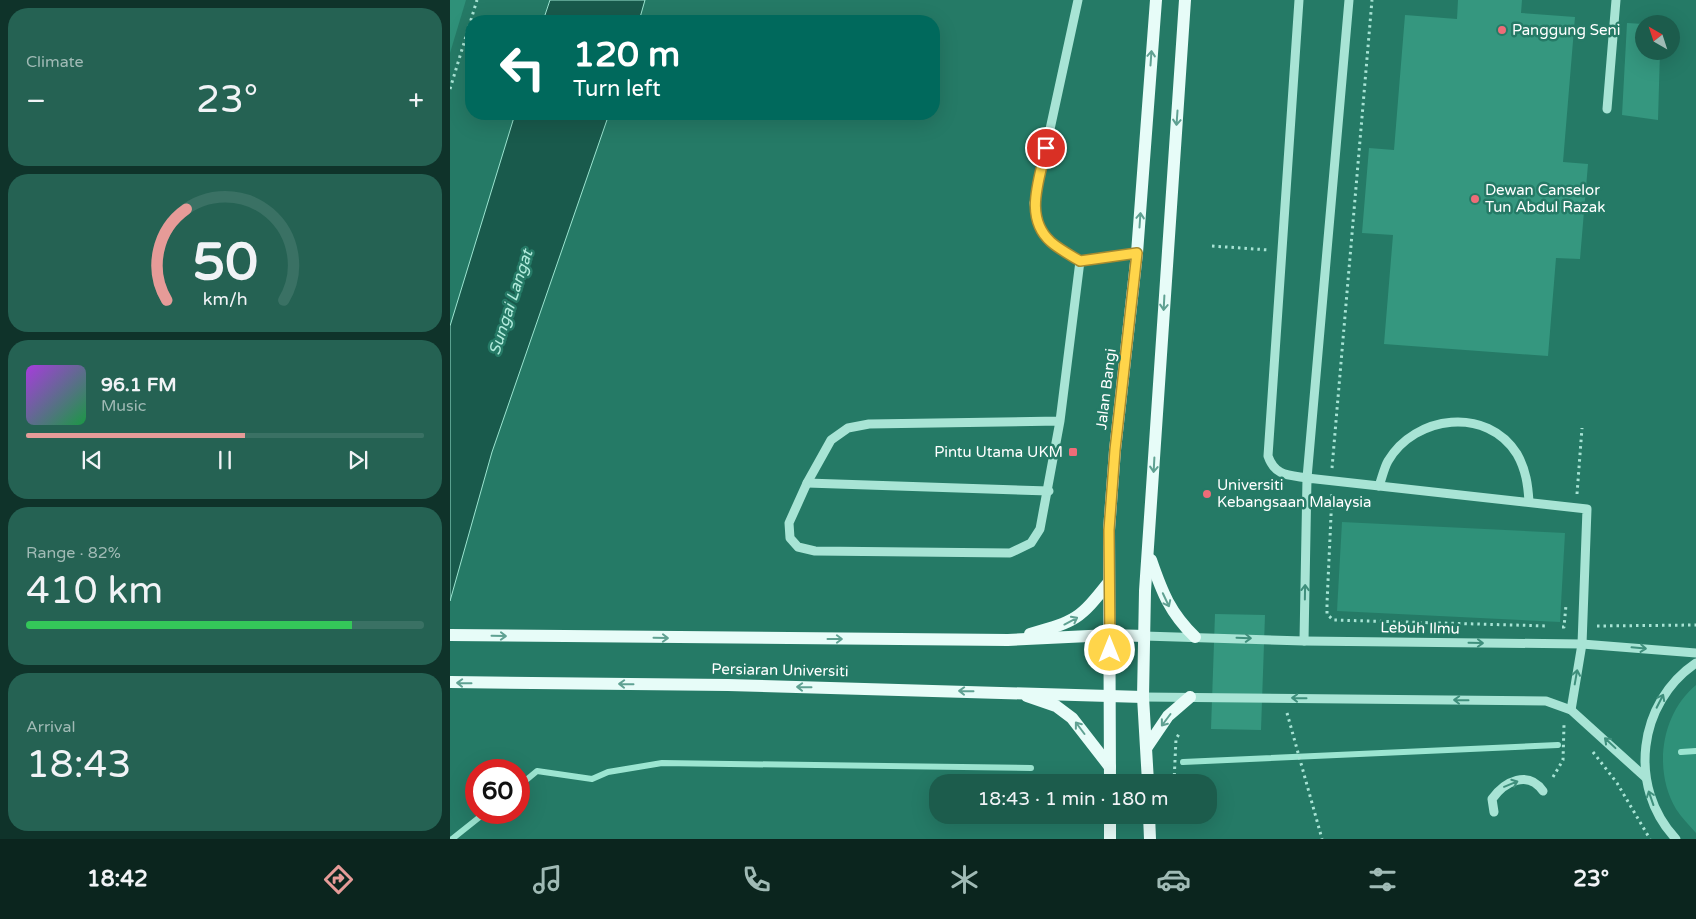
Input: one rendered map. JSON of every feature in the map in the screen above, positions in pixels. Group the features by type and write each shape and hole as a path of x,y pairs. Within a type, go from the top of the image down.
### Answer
{"main road":[{"name":"Jalan Bangi","path":"1110,774 1109,530 1115,450 1137,253 1156,0"},
{"path":"1148,774 1143,696 1144,636 1185,0"},
{"path":"1149,555 1169,606 1179,621 1195,636"},
{"path":"1008,640 1069,623 1085,612 1109,582"},
{"name":"Persiaran Universiti","path":"450,635 1008,640 1110,635 1144,636"},
{"name":"Persiaran Universiti","path":"450,682 728,685 1143,696"},
{"path":"1015,692 1056,706 1072,718 1110,767"},
{"path":"1147,748 1168,716 1190,697"},
{"path":"1110,824 1110,839"},
{"path":"1149,824 1150,839"}],"street":[{"path":"1078,0 1034,203 1036,222 1050,241 1080,261 1137,253"},
{"path":"1299,0 1268,456 1272,467 1283,474 1307,478 1587,509 1582,644 1571,710"},
{"path":"1304,641 1307,478 1349,0"},
{"path":"1607,109 1616,0"},
{"path":"1060,421 869,424 848,428 832,440 807,483 789,523 790,538 798,547 815,552 1010,553 1031,543 1040,530 1049,491 1060,421 1080,261"},
{"path":"1379,486 1387,462 1403,441 1425,427 1450,421 1476,424 1499,435 1517,454 1527,477 1529,502"},
{"path":"807,483 1049,491"},
{"name":"Lebuh Ilmu","path":"1144,636 1195,636 1304,641 1582,644 1696,653"},
{"path":"1676,839 1659,816 1645,777 1645,747 1651,719 1665,692 1684,671 1696,662"},
{"path":"1143,696 1546,701 1571,710 1645,777"},
{"path":"1494,812 1492,799 1499,789 1512,782 1527,780 1537,782 1543,791"}],"path":[{"path":"472,15 477,0"},
{"path":"450,89 465,40"},
{"path":"1212,246 1282,251"},
{"path":"1564,627 1696,625"},
{"path":"1295,710 1286,710 1322,839"},
{"path":"1553,777 1562,760 1564,721 1570,728"},
{"path":"1174,774 1176,739 1182,727"},
{"path":"1588,748 1617,783 1650,839"}],"green space":[{"path":"450,0 466,0 450,53"},
{"path":"1342,522 1565,533 1560,622 1337,611"},
{"path":"1696,685 1696,833 1678,812 1669,794 1664,777 1663,760 1664,743 1675,711 1684,697"}],"water":[{"path":"550,0 645,0 641,15 545,15"},
{"name":"Sungai Langat","path":"513,120 607,120 492,452 450,601 450,326"}],"building":[{"name":"Dewan Canselor Tun Abdul Razak","path":"1458,0 1522,0 1521,13 1575,17 1563,162 1588,164 1580,259 1556,258 1548,356 1384,344 1393,235 1362,233 1369,148 1394,150 1405,15 1457,19"},
{"path":"1627,23 1635,23 1635,60 1660,60 1658,120 1622,115"},
{"path":"1215,614 1265,615 1261,730 1211,729"}],"waterway":[{"path":"1183,762 1558,745"},
{"path":"1681,752 1696,751"},
{"path":"530,777 537,771 592,779 608,772 662,763 1031,768"},
{"path":"452,839 471,824"}],"place":[{"name":"Panggung Seni","path":"1502,30"},
{"name":"Dewan Canselor Tun Abdul Razak","path":"1475,199"},
{"name":"Pintu Utama UKM","path":"1073,452"},
{"name":"Universiti Kebangsaan Malaysia","path":"1207,494"}],"route":[{"path":"1046,148 1034,203 1036,222 1050,241 1080,261 1137,253 1115,450 1109,530 1110,650"}]}
